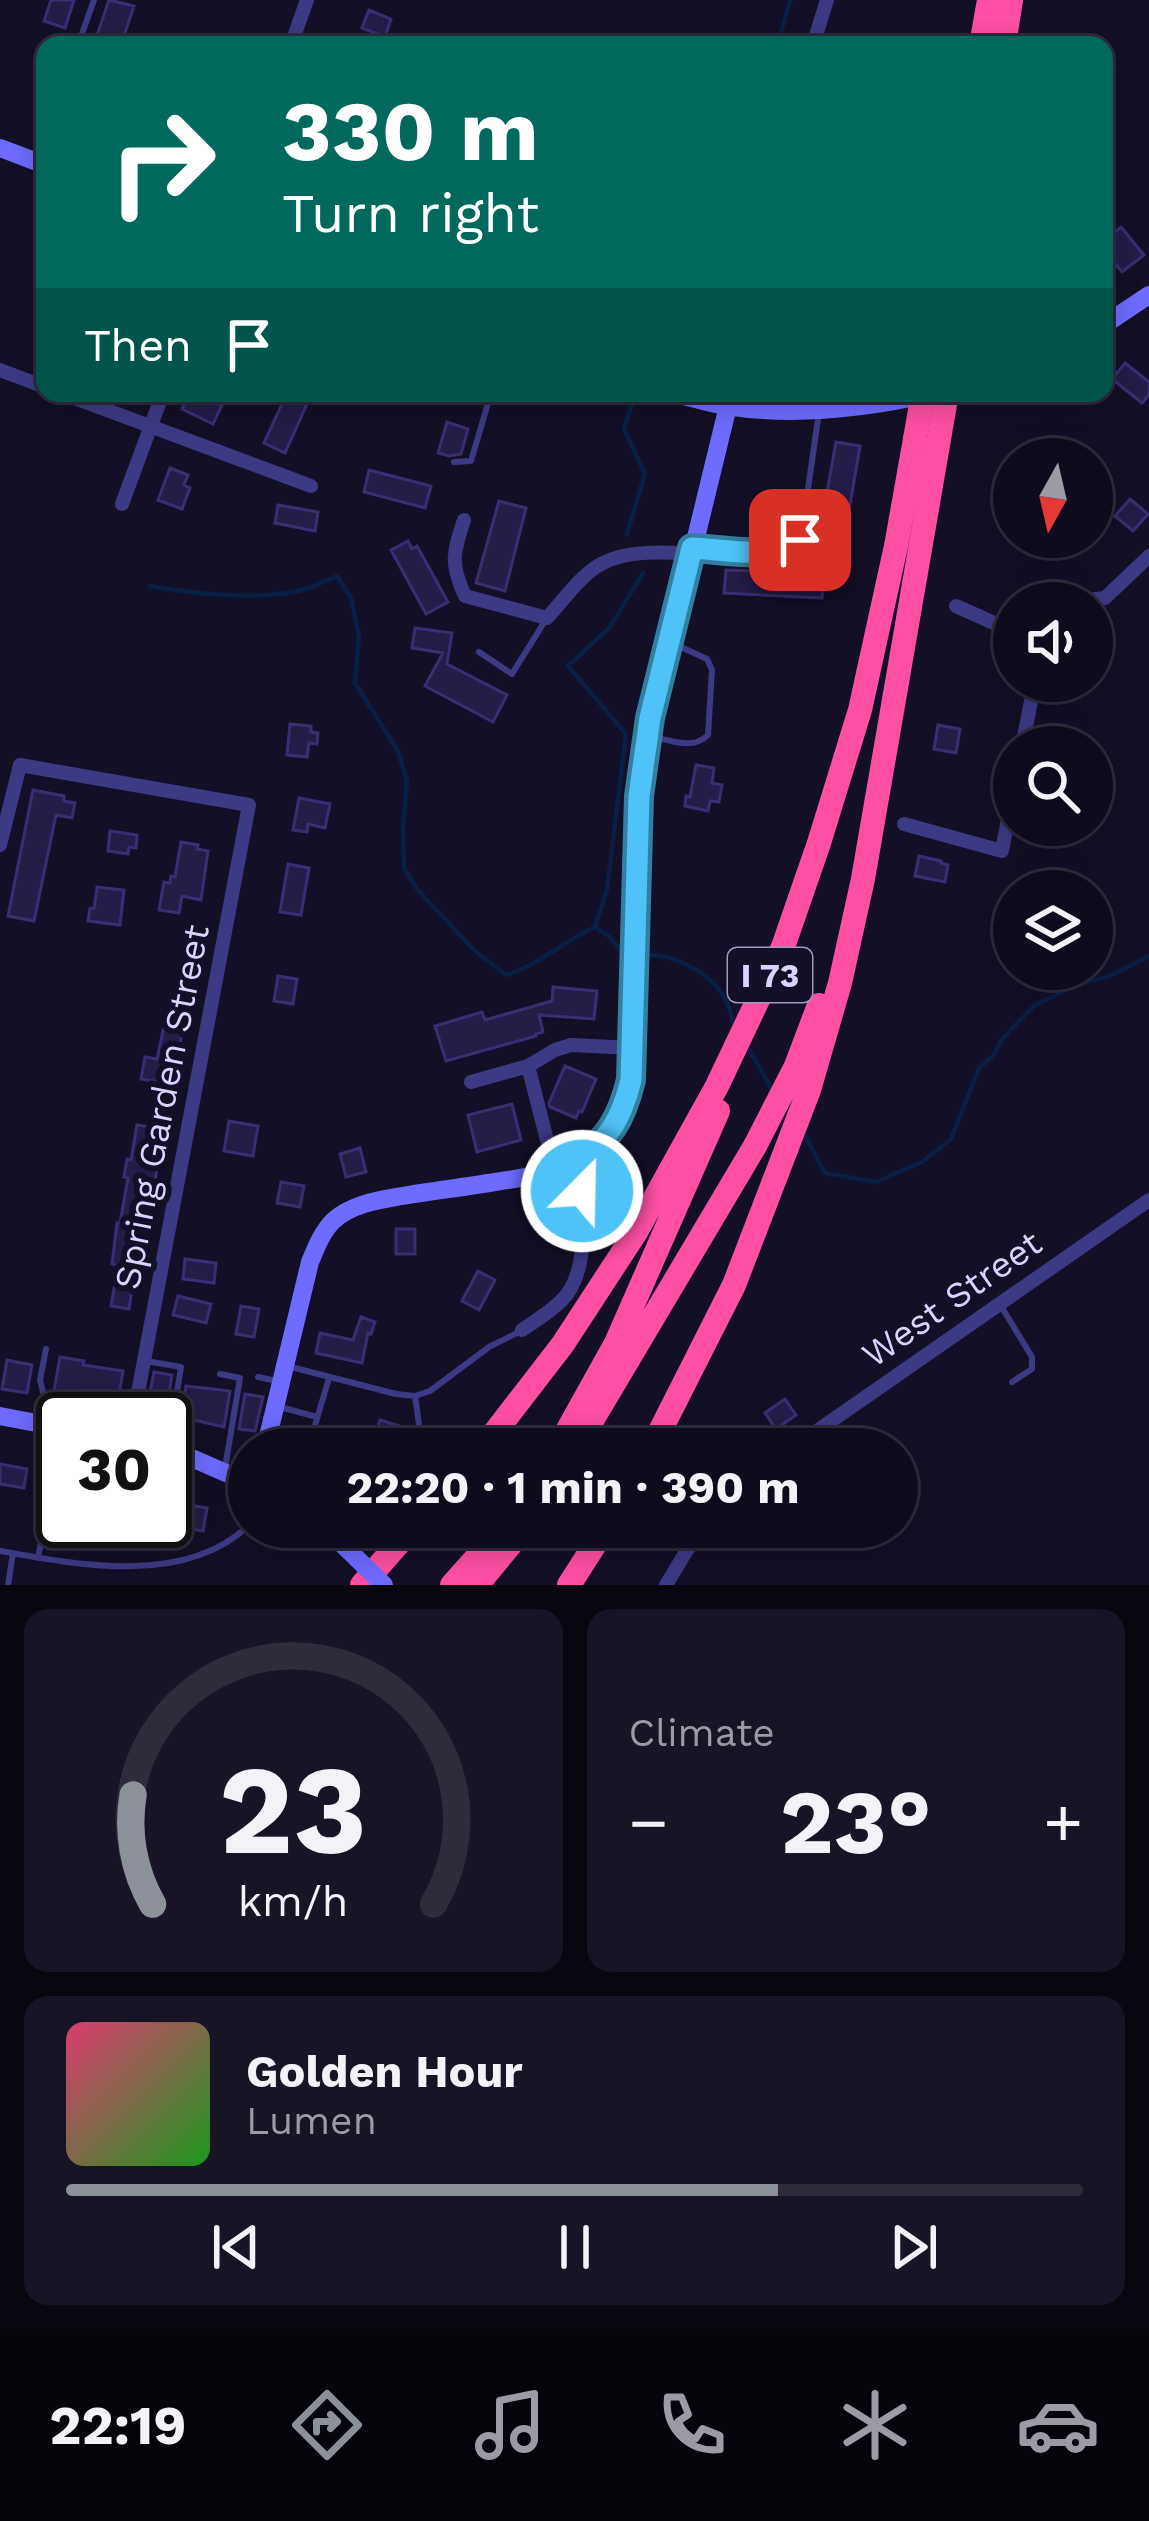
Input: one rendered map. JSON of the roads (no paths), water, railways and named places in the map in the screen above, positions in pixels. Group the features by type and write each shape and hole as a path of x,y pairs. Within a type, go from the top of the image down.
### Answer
{"highway":[{"path":"983,36 989,0"},
{"path":"1005,36 1011,0"},
{"name":"I 73","path":"662,1428 734,1285 808,1090 840,983 863,879 927,437 924,402"},
{"name":"I 73","path":"498,1428 563,1343 636,1232 717,1086 783,947 860,710 896,546 927,437 943,402"},
{"path":"587,1428 743,1166 785,1086 863,879"},
{"path":"569,1428 616,1343 705,1142 783,947"},
{"path":"362,1585 395,1548"},
{"path":"452,1585 485,1548"},
{"path":"477,1585 508,1548"},
{"path":"569,1585 592,1548"}],"street":[{"path":"294,36 307,0"},
{"path":"816,36 827,0"},
{"path":"0,148 36,162"},
{"path":"1113,319 1149,295"},
{"path":"0,370 36,384"},
{"path":"84,402 311,486"},
{"path":"122,504 160,402"},
{"path":"270,1428 310,1262 333,1221 369,1202 555,1171 578,1162 619,1121 631,1080 639,796 647,735 729,402"},
{"path":"742,402 800,411 890,402"},
{"path":"464,520 453,556 465,596 547,618 602,563 692,551"},
{"path":"1113,591 1149,556"},
{"path":"956,606 993,623"},
{"name":"Spring Garden Street","path":"0,845 20,765 249,805 138,1392"},
{"path":"904,824 1002,851 1003,846"},
{"path":"470,1082 528,1066 571,1045 633,1048"},
{"path":"528,1066 555,1171"},
{"path":"522,1330 566,1298 577,1270 584,1234 578,1162"},
{"name":"West Street","path":"821,1428 1149,1201"},
{"path":"0,1416 36,1423"},
{"path":"192,1460 228,1474"},
{"path":"345,1548 384,1585"},
{"path":"666,1585 689,1548"}],"lane":[{"path":"81,36 94,0"},
{"path":"454,462 471,460 488,402"},
{"path":"692,551 772,552 796,546 820,409"},
{"path":"478,652 512,674 547,618"},
{"path":"647,735 694,743 708,735 712,670 707,659 669,641"},
{"path":"999,1303 1032,1357 1032,1369 1012,1382"},
{"path":"258,1377 329,1377 415,1396 430,1391 489,1347 522,1330"},
{"path":"43,1392 40,1379 46,1349"},
{"path":"145,1360 182,1367 177,1392"},
{"path":"220,1374 240,1378 224,1472"},
{"path":"314,1428 329,1377"},
{"path":"415,1396 417,1428"},
{"path":"275,1406 317,1417"},
{"path":"0,1551 153,1575 199,1563 228,1545"},
{"path":"38,1558 40,1548"},
{"path":"8,1585 14,1553"}],"waterway":[{"path":"780,36 790,0"},
{"path":"627,534 645,474 624,429 633,402"},
{"path":"595,927 607,890 626,734 568,666 610,627 643,573"},
{"path":"150,586 206,594 265,595 302,590 337,576 351,598 359,636 355,683 398,751 407,781 404,868 417,889 475,951 506,975 595,927 629,956"},
{"path":"641,955 666,957 703,975 722,994 734,1024"},
{"path":"804,1134 825,1173 876,1182 922,1162 951,1139 979,1068 1035,1005 1149,956"},
{"path":"746,1044 773,1091"}]}
